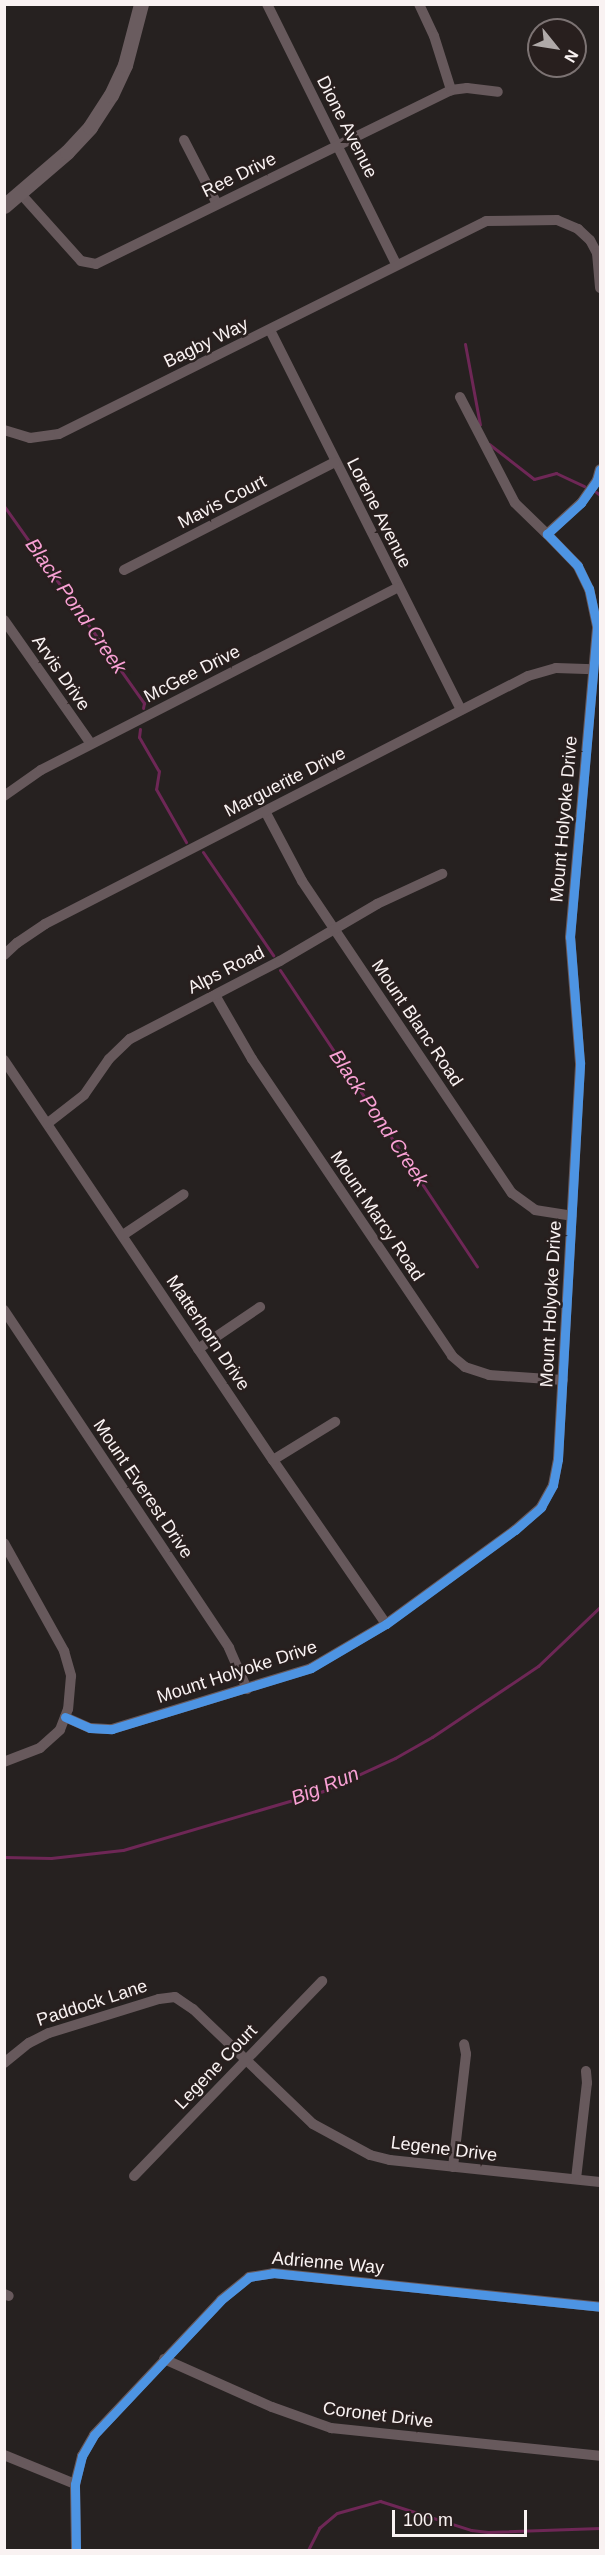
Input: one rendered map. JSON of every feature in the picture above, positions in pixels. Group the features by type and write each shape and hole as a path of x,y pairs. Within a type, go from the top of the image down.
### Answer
{"street":[{"path":"4,206 78,140 106,103 125,65 141,4"},
{"name":"Dione Avenue","path":"267,4 396,264"},
{"path":"419,4 434,36 451,90"},
{"name":"Ree Drive","path":"20,193 81,261 92,265 451,90 467,88 498,92"},
{"path":"184,140 217,204"},
{"name":"Bagby Way","path":"4,430 30,438 59,434 486,221 557,220 578,229 590,240 597,253 600,288"},
{"name":"Lorene Avenue","path":"270,330 461,710"},
{"name":"Mount Holyoke Drive","path":"65,1717 90,1728 112,1729 311,1668 386,1624 515,1530 541,1507 556,1475 580,1063 570,937 596,612 589,589 578,566 515,503 460,397"},
{"name":"Mavis Court","path":"123,570 335,462"},
{"path":"547,534 581,503 597,480 600,469"},
{"name":"McGee Drive","path":"4,796 41,770 398,587"},
{"name":"Arvis Drive","path":"4,620 91,744"},
{"name":"Marguerite Drive","path":"4,956 17,943 45,924 539,671 556,668 593,669"},
{"name":"Mount Blanc Road","path":"265,811 290,859 334,929 512,1193 536,1210 572,1216"},
{"name":"Alps Road","path":"48,1123 84,1095 109,1059 124,1044 377,904 442,874"},
{"name":"Mount Marcy Road","path":"215,995 252,1059 452,1356 465,1367 489,1375 563,1380"},
{"name":"Matterhorn Drive","path":"4,1060 386,1624"},
{"path":"123,1236 184,1194"},
{"path":"198,1349 260,1307"},
{"name":"Mount Everest Drive","path":"4,1310 230,1648 248,1689"},
{"path":"273,1460 335,1422"},
{"path":"4,1543 64,1652 71,1676 65,1717 60,1730 40,1748 4,1762"},
{"name":"Legene Court","path":"134,2176 322,1981"},
{"name":"Paddock Lane","path":"4,2063 29,2043 49,2033 167,1996 184,2001 246,2060"},
{"path":"453,2167 466,2054 464,2044"},
{"name":"Legene Drive","path":"246,2060 307,2119 349,2146 390,2160 600,2182"},
{"path":"576,2179 586,2071"},
{"name":"Adrienne Way","path":"76,2550 75,2484 82,2456 94,2435 164,2359 235,2287 249,2277 262,2273 600,2307"},
{"name":"Coronet Drive","path":"164,2359 272,2407 331,2428 600,2456"},
{"path":"4,2455 75,2484"}],"waterway":[{"path":"465,344 480,425"},
{"path":"489,444 534,479 556,473 584,486"},
{"path":"596,492 600,495"},
{"name":"Black Pond Creek","path":"4,506 144,703 143,708"},
{"name":"Black Pond Creek","path":"140,729 139,737 159,771 156,789 186,842"},
{"name":"Black Pond Creek","path":"203,852 273,955"},
{"name":"Black Pond Creek","path":"280,970 477,1266"},
{"name":"Big Run","path":"4,1857 51,1858 123,1850 323,1791 395,1758 432,1737 538,1666 600,1607"},
{"path":"308,2550 319,2528 337,2513 380,2501 471,2530 488,2532 600,2528"}],"cycle path":[{"path":"65,1717 90,1728 112,1729 311,1668 386,1624 515,1530 541,1507 553,1485 558,1459 580,1063 570,937 597,626 589,589 578,566 547,534 581,503 597,480 600,469"},
{"path":"76,2550 75,2484 82,2456 94,2435 221,2300 249,2277 273,2273 600,2307"}]}
